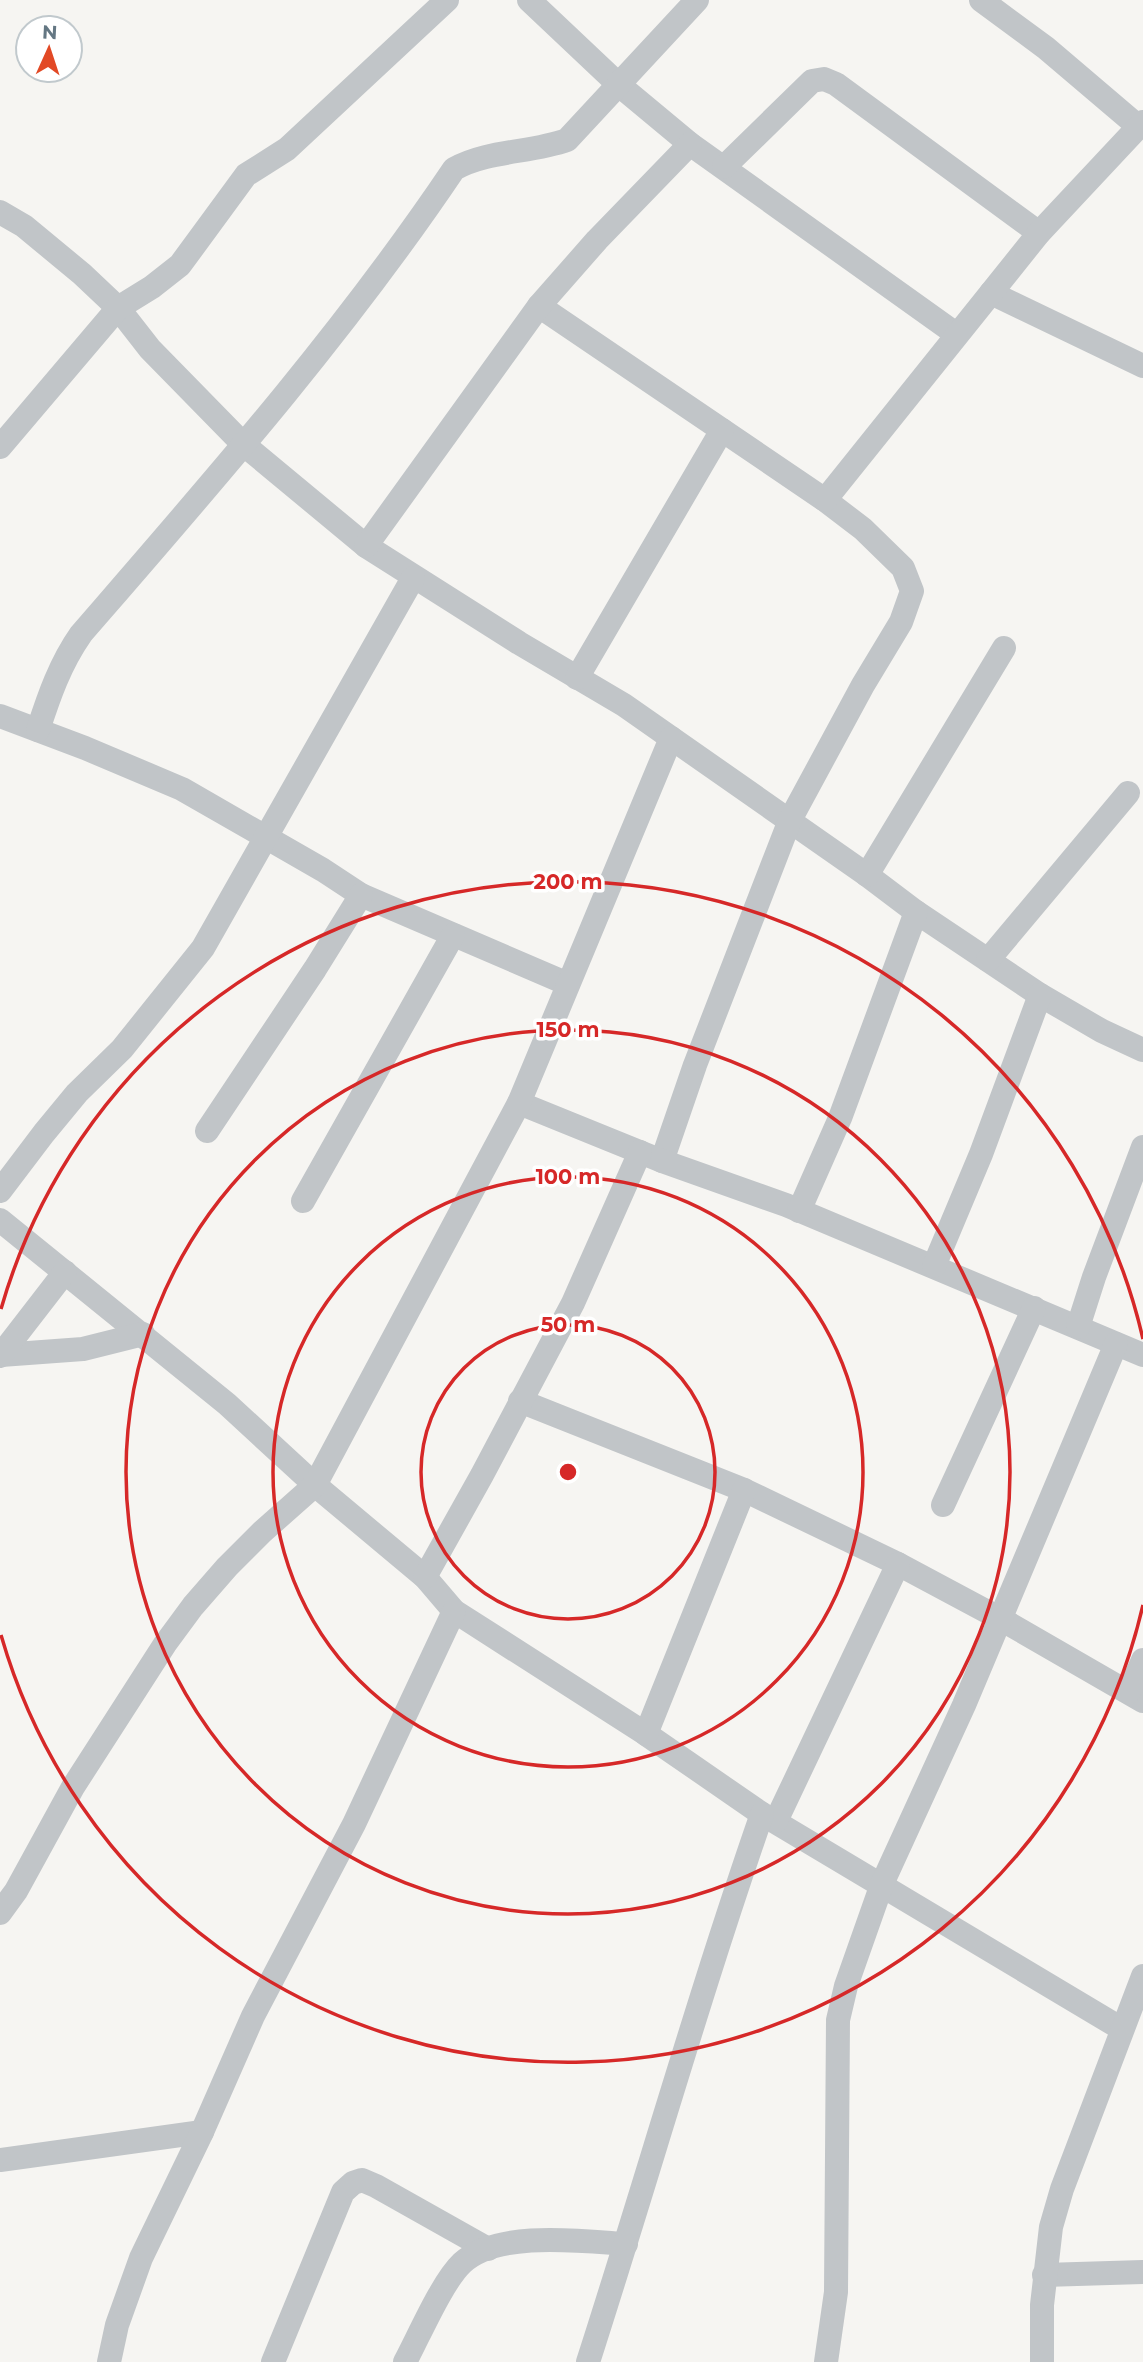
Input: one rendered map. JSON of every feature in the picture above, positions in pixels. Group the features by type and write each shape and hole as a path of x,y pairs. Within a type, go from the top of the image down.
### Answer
{"street":[{"path":"0,446 118,308 152,287 180,265 246,175 287,149 446,0"},
{"path":"529,0 619,85 690,144 956,334"},
{"path":"38,730 51,688 81,634 243,444 369,288 454,169 471,160 553,145 567,139 697,0"},
{"path":"825,500 1039,233 1141,125 1046,48 981,0"},
{"path":"724,167 812,81 824,79 836,84 1039,233"},
{"path":"366,546 539,306 590,247 690,144"},
{"path":"5,222 43,241 118,308 150,349 243,444 366,546 413,578 624,705 790,820 916,912 1040,995 1102,1031 1143,1050"},
{"path":"991,293 1143,366"},
{"path":"425,1577 651,1156 695,1065 790,820 863,685 901,622 912,591 903,568 863,529 825,500 539,306"},
{"path":"577,678 722,430"},
{"path":"0,1191 77,1093 122,1049 203,948 413,578"},
{"path":"867,875 1004,648"},
{"path":"0,716 181,789 266,836 361,895 568,984"},
{"path":"0,1913 16,1891 73,1787 193,1606 262,1532 315,1485 519,1102 671,738"},
{"path":"988,960 1128,793"},
{"path":"208,1131 361,895"},
{"path":"799,1211 840,1118 916,912"},
{"path":"303,1201 453,936"},
{"path":"934,1266 981,1154 1040,995"},
{"path":"519,1102 651,1156 799,1211 1143,1354"},
{"path":"1078,1327 1143,1147"},
{"path":"0,1220 227,1404 315,1485 425,1577 454,1611 646,1734 769,1818 1122,2029"},
{"path":"0,1355 65,1272"},
{"path":"943,1505 1034,1308"},
{"path":"0,1355 83,1349 143,1334"},
{"path":"826,2362 836,2292 838,2020 846,1986 881,1884 964,1705 1116,1344"},
{"path":"520,1401 744,1490 898,1564 999,1618 1136,1697 1143,1660"},
{"path":"646,1734 744,1490"},
{"path":"587,2362 626,2244 714,1952 769,1818 898,1564"},
{"path":"109,2362 117,2325 141,2258 202,2132 253,2016 354,1824 454,1611"},
{"path":"1042,2362 1044,2274 1051,2227 1062,2189 1143,1976"},
{"path":"0,2160 202,2132"},
{"path":"273,2362 343,2192 353,2183 362,2180 376,2186 488,2249"},
{"path":"405,2362 463,2262 488,2249 514,2242 547,2239 626,2244"},
{"path":"1044,2274 1143,2272"}]}
